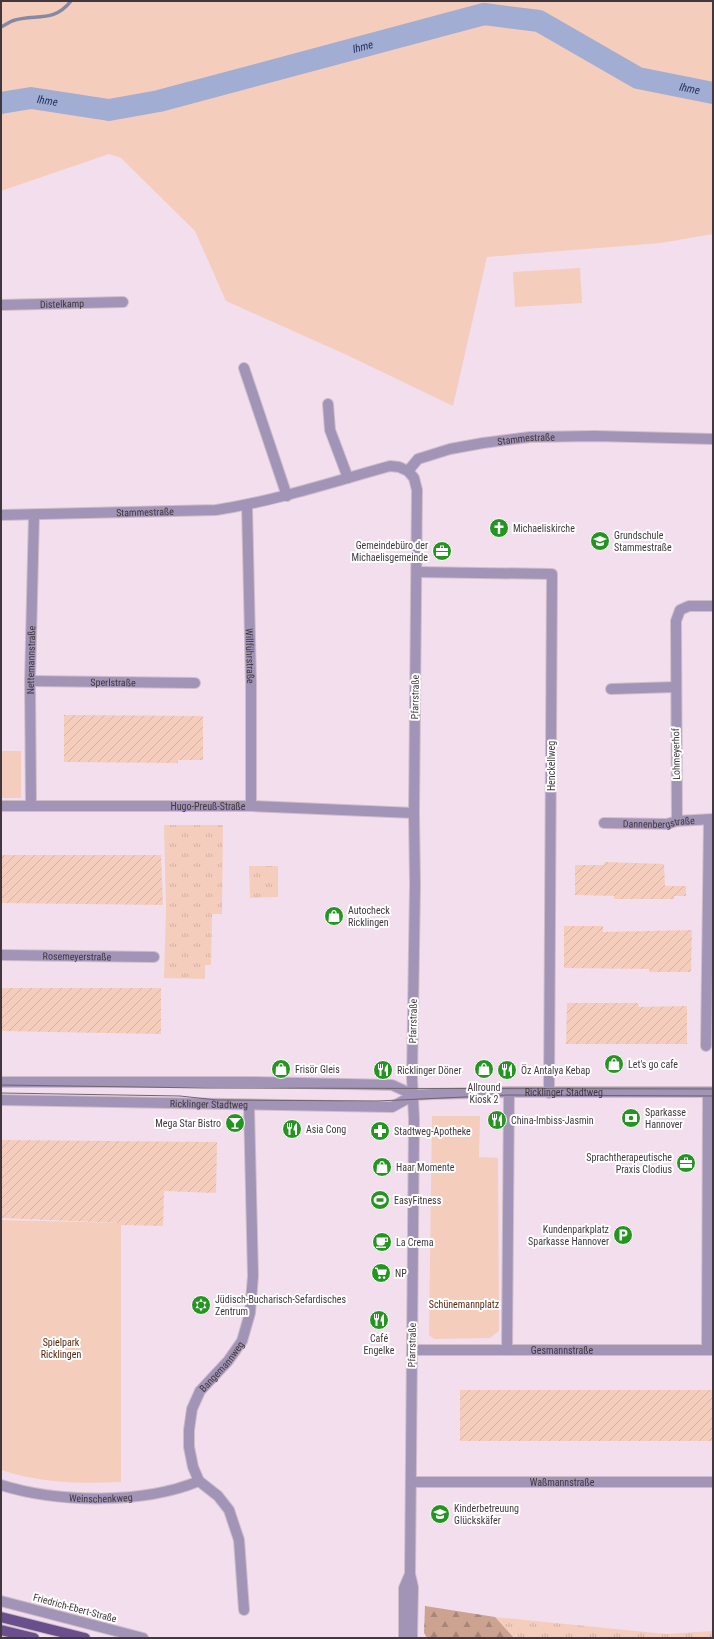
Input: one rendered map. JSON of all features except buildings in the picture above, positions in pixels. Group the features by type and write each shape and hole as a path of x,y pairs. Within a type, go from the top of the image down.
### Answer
{"main road":[{"path":"1,1617 85,1638"},
{"path":"1,1630 34,1638"}],"street":[{"name":"Distelkamp","path":"1,305 123,302"},
{"path":"244,368 287,496"},
{"path":"328,404 330,430 348,478"},
{"name":"Stammestraße","path":"1,515 183,512 216,510 287,496 390,466 408,470 418,459 450,449 530,437 595,436 713,439"},
{"name":"Pfarrstraße","path":"408,470 414,478 417,490 414,813 415,885 412,1078 414,1095 410,1574 413,1587 412,1638"},
{"name":"Willführstraße","path":"247,505 251,683 251,806"},
{"name":"Nettemannstraße","path":"31,806 30,681 34,515"},
{"name":"Henckellweg","path":"417,572 552,574 549,1093"},
{"name":"Lohmeyerhof","path":"677,821 676,621 680,610 689,606 713,606"},
{"name":"Sperlstraße","path":"30,681 195,683"},
{"path":"611,689 676,687"},
{"name":"Hugo-Preuß-Straße","path":"1,806 251,806 414,813"},
{"path":"706,1046 711,820"},
{"name":"Dannenbergstraße","path":"604,823 667,824 677,821 711,820"},
{"name":"Rosemeyerstraße","path":"1,955 154,957"},
{"name":"Ricklinger Stadtweg","path":"1,1082 253,1082 392,1084 414,1095"},
{"path":"507,1350 508,1092"},
{"name":"Ricklinger Stadtweg","path":"1,1100 249,1106 392,1107 414,1095 508,1092 711,1092"},
{"path":"710,1350 711,1092"},
{"name":"Bangemannweg","path":"244,1610 239,1540 229,1510 218,1496 200,1481 194,1467 189,1447 192,1409 200,1391 228,1361 242,1341 250,1313 254,1276 249,1106"},
{"name":"Gesmannstraße","path":"412,1350 710,1350"},
{"name":"Weinschenkweg","path":"1,1485 56,1496 102,1498 150,1494 189,1486 200,1481"},
{"name":"Waßmannstraße","path":"411,1482 713,1482"},
{"name":"Pfarrstraße","path":"404,1638 404,1588 410,1574"},
{"name":"Friedrich-Ebert-Straße","path":"1,1601 143,1638"}],"green space":[{"path":"1,1 713,1 713,234 661,243 487,257 453,406 349,356 226,301 195,231 121,158 109,154 1,191"},
{"path":"580,268 582,303 515,307 513,272"},
{"path":"64,715 203,716 203,760 178,760 178,763 64,762"},
{"path":"1,751 21,751 21,798 1,798"},
{"path":"164,825 223,825 222,914 212,914 211,965 205,965 205,979 164,978 166,908"},
{"path":"1,855 161,855 163,905 1,903"},
{"path":"605,862 664,864 665,886 686,886 686,896 674,896 674,899 614,899 614,896 575,895 575,865 604,865"},
{"path":"249,866 278,866 278,897 250,898"},
{"path":"564,926 603,926 603,932 692,930 691,972 650,972 649,969 564,968"},
{"path":"1,988 161,988 161,1034 1,1031"},
{"path":"567,1003 638,1003 639,1007 687,1006 687,1044 566,1044"},
{"name":"Schünemannplatz","path":"432,1116 480,1116 479,1157 498,1158 499,1331 490,1338 434,1339 429,1335"},
{"path":"1,1140 217,1142 216,1193 164,1191 163,1226 1,1218"},
{"name":"Spielpark Ricklingen","path":"1,1220 121,1223 121,1482 60,1482 30,1478 1,1470"},
{"path":"460,1390 713,1390 713,1441 460,1441"},
{"path":"425,1606 495,1617 514,1638 427,1638 424,1633"},
{"path":"495,1617 666,1634 713,1631 713,1638 514,1638"}],"waterway":[{"path":"1,27 12,21 43,17 57,13 71,1"},
{"name":"Ihme","path":"1,103 31,98 109,110 159,101 484,14 539,21 638,78 713,93"}],"tram line":[{"path":"1,1085 204,1088 713,1089"},
{"path":"1,1093 180,1096 217,1100 377,1101 508,1095 713,1096"}],"place":[{"name":"Michaeliskirche","path":"499,528"},
{"name":"Grundschule Stammestraße","path":"600,541"},
{"name":"Gemeindebüro der Michaelisgemeinde","path":"442,551"},
{"name":"Autocheck Ricklingen","path":"334,916"},
{"name":"Let's go cafe","path":"614,1064"},
{"name":"Frisör Gleis","path":"281,1069"},
{"name":"Allround Kiosk 2","path":"484,1069"},
{"name":"Ricklinger Döner","path":"383,1070"},
{"name":"Öz Antalya Kebap","path":"507,1070"},
{"name":"Sparkasse Hannover","path":"631,1118"},
{"name":"China-Imbiss-Jasmin","path":"497,1120"},
{"name":"Mega Star Bistro","path":"235,1123"},
{"name":"Asia Cong","path":"292,1129"},
{"name":"Stadtweg-Apotheke","path":"380,1131"},
{"name":"Sprachtherapeutische Praxis Clodius","path":"686,1163"},
{"name":"Haar Momente","path":"382,1167"},
{"name":"EasyFitness","path":"380,1200"},
{"name":"Kundenparkplatz Sparkasse Hannover","path":"623,1235"},
{"name":"La Crema","path":"382,1242"},
{"name":"NP","path":"381,1273"},
{"name":"Jüdisch-Bucharisch-Sefardisches Zentrum","path":"201,1305"},
{"name":"Café Engelke","path":"379,1320"},
{"name":"Kinderbetreuung Glückskäfer","path":"440,1514"}]}
